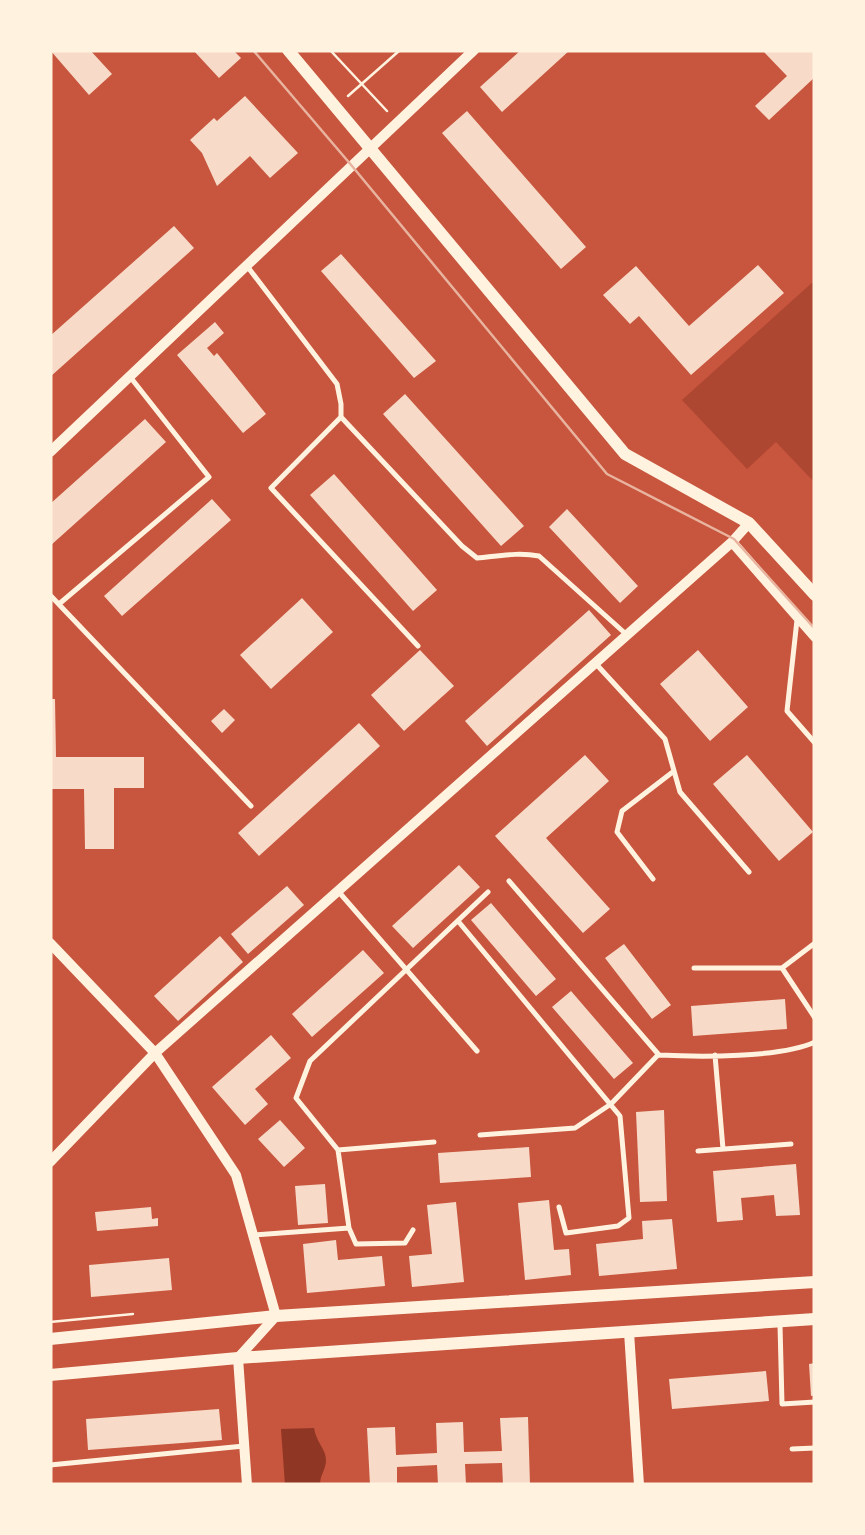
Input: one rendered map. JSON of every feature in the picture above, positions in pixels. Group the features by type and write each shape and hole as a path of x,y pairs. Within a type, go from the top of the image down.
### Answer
{"street":[{"path":"288,50 625,454 749,523 815,596"},
{"path":"50,452 474,50"},
{"path":"50,1162 155,1053 749,523"},
{"path":"732,542 815,638"},
{"path":"50,944 155,1053 236,1175 276,1316"},
{"path":"50,1339 276,1316 815,1282"},
{"path":"247,1485 238,1358 276,1316"},
{"path":"50,1375 238,1358 815,1319"},
{"path":"630,1332 638,1485"}],"lane":[{"path":"247,266 337,384 342,404 341,417 271,488 418,646"},
{"path":"59,604 209,476 130,377"},
{"path":"341,417 477,558 506,553 540,556 626,635"},
{"path":"50,595 250,806"},
{"path":"797,617 786,711 815,743"},
{"path":"595,663 665,739 680,792 749,872"},
{"path":"653,879 617,832 622,811 674,771"},
{"path":"509,881 659,1055"},
{"path":"338,891 477,1051"},
{"path":"413,1230 405,1243 356,1244 349,1228 338,1150 296,1098 310,1061 488,892"},
{"path":"458,921 620,1116 629,1218 618,1226 566,1233 560,1207"},
{"path":"694,968 782,968 815,943"},
{"path":"782,968 815,1018"},
{"path":"480,1135 575,1128 611,1104 659,1055 797,1050 815,1042"},
{"path":"715,1055 722,1149"},
{"path":"338,1150 434,1142"},
{"path":"698,1151 792,1144"},
{"path":"253,1235 349,1228"},
{"path":"780,1322 782,1404 815,1402"},
{"path":"50,1465 244,1446"},
{"path":"792,1449 815,1448"}],"path":[{"path":"330,50 397,122"},
{"path":"336,106 400,50"}],"shaded area":[{"path":"815,280 815,483 776,442 747,469 682,400"},
{"path":"314,1428 326,1460 320,1485 285,1485 281,1429"}],"building":[{"path":"50,50 90,50 112,74 89,95"},
{"path":"193,50 233,50 241,58 219,78"},
{"path":"521,50 570,50 502,112 480,87"},
{"path":"762,50 815,50 815,77 769,120 755,106 787,76"},
{"path":"245,96 298,153 270,178 250,156 217,186 202,153 190,140"},
{"path":"467,111 586,247 561,269 442,133"},
{"path":"174,226 194,248 50,377 50,336"},
{"path":"341,254 436,361 414,378 321,271"},
{"path":"758,265 784,293 691,375 639,316 630,324 603,295 636,266 689,326"},
{"path":"215,322 224,333 207,348 214,356 217,353 266,414 243,433 177,355"},
{"path":"405,394 524,526 501,546 383,414"},
{"path":"145,419 166,442 50,546 50,504"},
{"path":"334,474 437,590 413,611 310,495"},
{"path":"212,499 231,520 122,616 104,596"},
{"path":"567,509 638,586 620,603 549,527"},
{"path":"302,598 333,632 271,689 240,655"},
{"path":"589,610 611,635 487,746 465,721"},
{"path":"420,650 454,686 404,731 371,695"},
{"path":"698,650 748,707 710,741 660,684"},
{"path":"50,699 55,699 56,757 144,757 144,788 114,788 114,849 85,849 84,789 50,789"},
{"path":"224,709 235,720 222,733 211,721"},
{"path":"359,723 380,746 259,856 238,833"},
{"path":"585,755 609,781 546,838 610,909 583,933 495,836"},
{"path":"747,755 813,832 779,861 713,784"},
{"path":"459,865 480,887 413,948 392,926"},
{"path":"287,886 304,905 248,954 231,934"},
{"path":"491,903 556,979 536,996 471,920"},
{"path":"220,936 243,962 178,1021 154,996"},
{"path":"624,944 671,1005 652,1019 605,958"},
{"path":"363,950 384,973 312,1037 292,1014"},
{"path":"571,991 633,1063 614,1079 552,1007"},
{"path":"785,999 787,1029 693,1036 691,1006"},
{"path":"271,1035 291,1058 255,1089 268,1104 245,1125 212,1087"},
{"path":"664,1110 667,1201 640,1202 636,1112"},
{"path":"280,1120 305,1148 284,1167 258,1139"},
{"path":"529,1147 531,1177 440,1183 438,1153"},
{"path":"796,1164 800,1215 776,1216 774,1195 741,1198 743,1220 717,1222 713,1171"},
{"path":"325,1184 328,1223 298,1225 295,1186"},
{"path":"549,1200 554,1250 569,1249 571,1275 525,1280 518,1203"},
{"path":"456,1202 464,1282 412,1287 409,1256 432,1254 427,1205"},
{"path":"151,1207 152,1219 158,1218 158,1226 97,1231 95,1212"},
{"path":"672,1219 677,1269 599,1276 596,1244 643,1239 642,1221"},
{"path":"336,1240 338,1260 382,1256 385,1286 307,1293 303,1244"},
{"path":"169,1258 172,1290 91,1297 89,1265"},
{"path":"815,1363 815,1395 811,1396 809,1364"},
{"path":"766,1371 769,1401 672,1409 669,1379"},
{"path":"219,1409 222,1440 88,1450 86,1419"},
{"path":"528,1417 530,1485 503,1485 502,1463 465,1464 466,1485 438,1485 437,1465 397,1467 397,1485 370,1485 367,1428 395,1427 396,1455 437,1453 436,1423 463,1422 464,1452 502,1451 500,1418"}],"tram line":[{"path":"253,50 607,474 734,539 815,629"}]}
